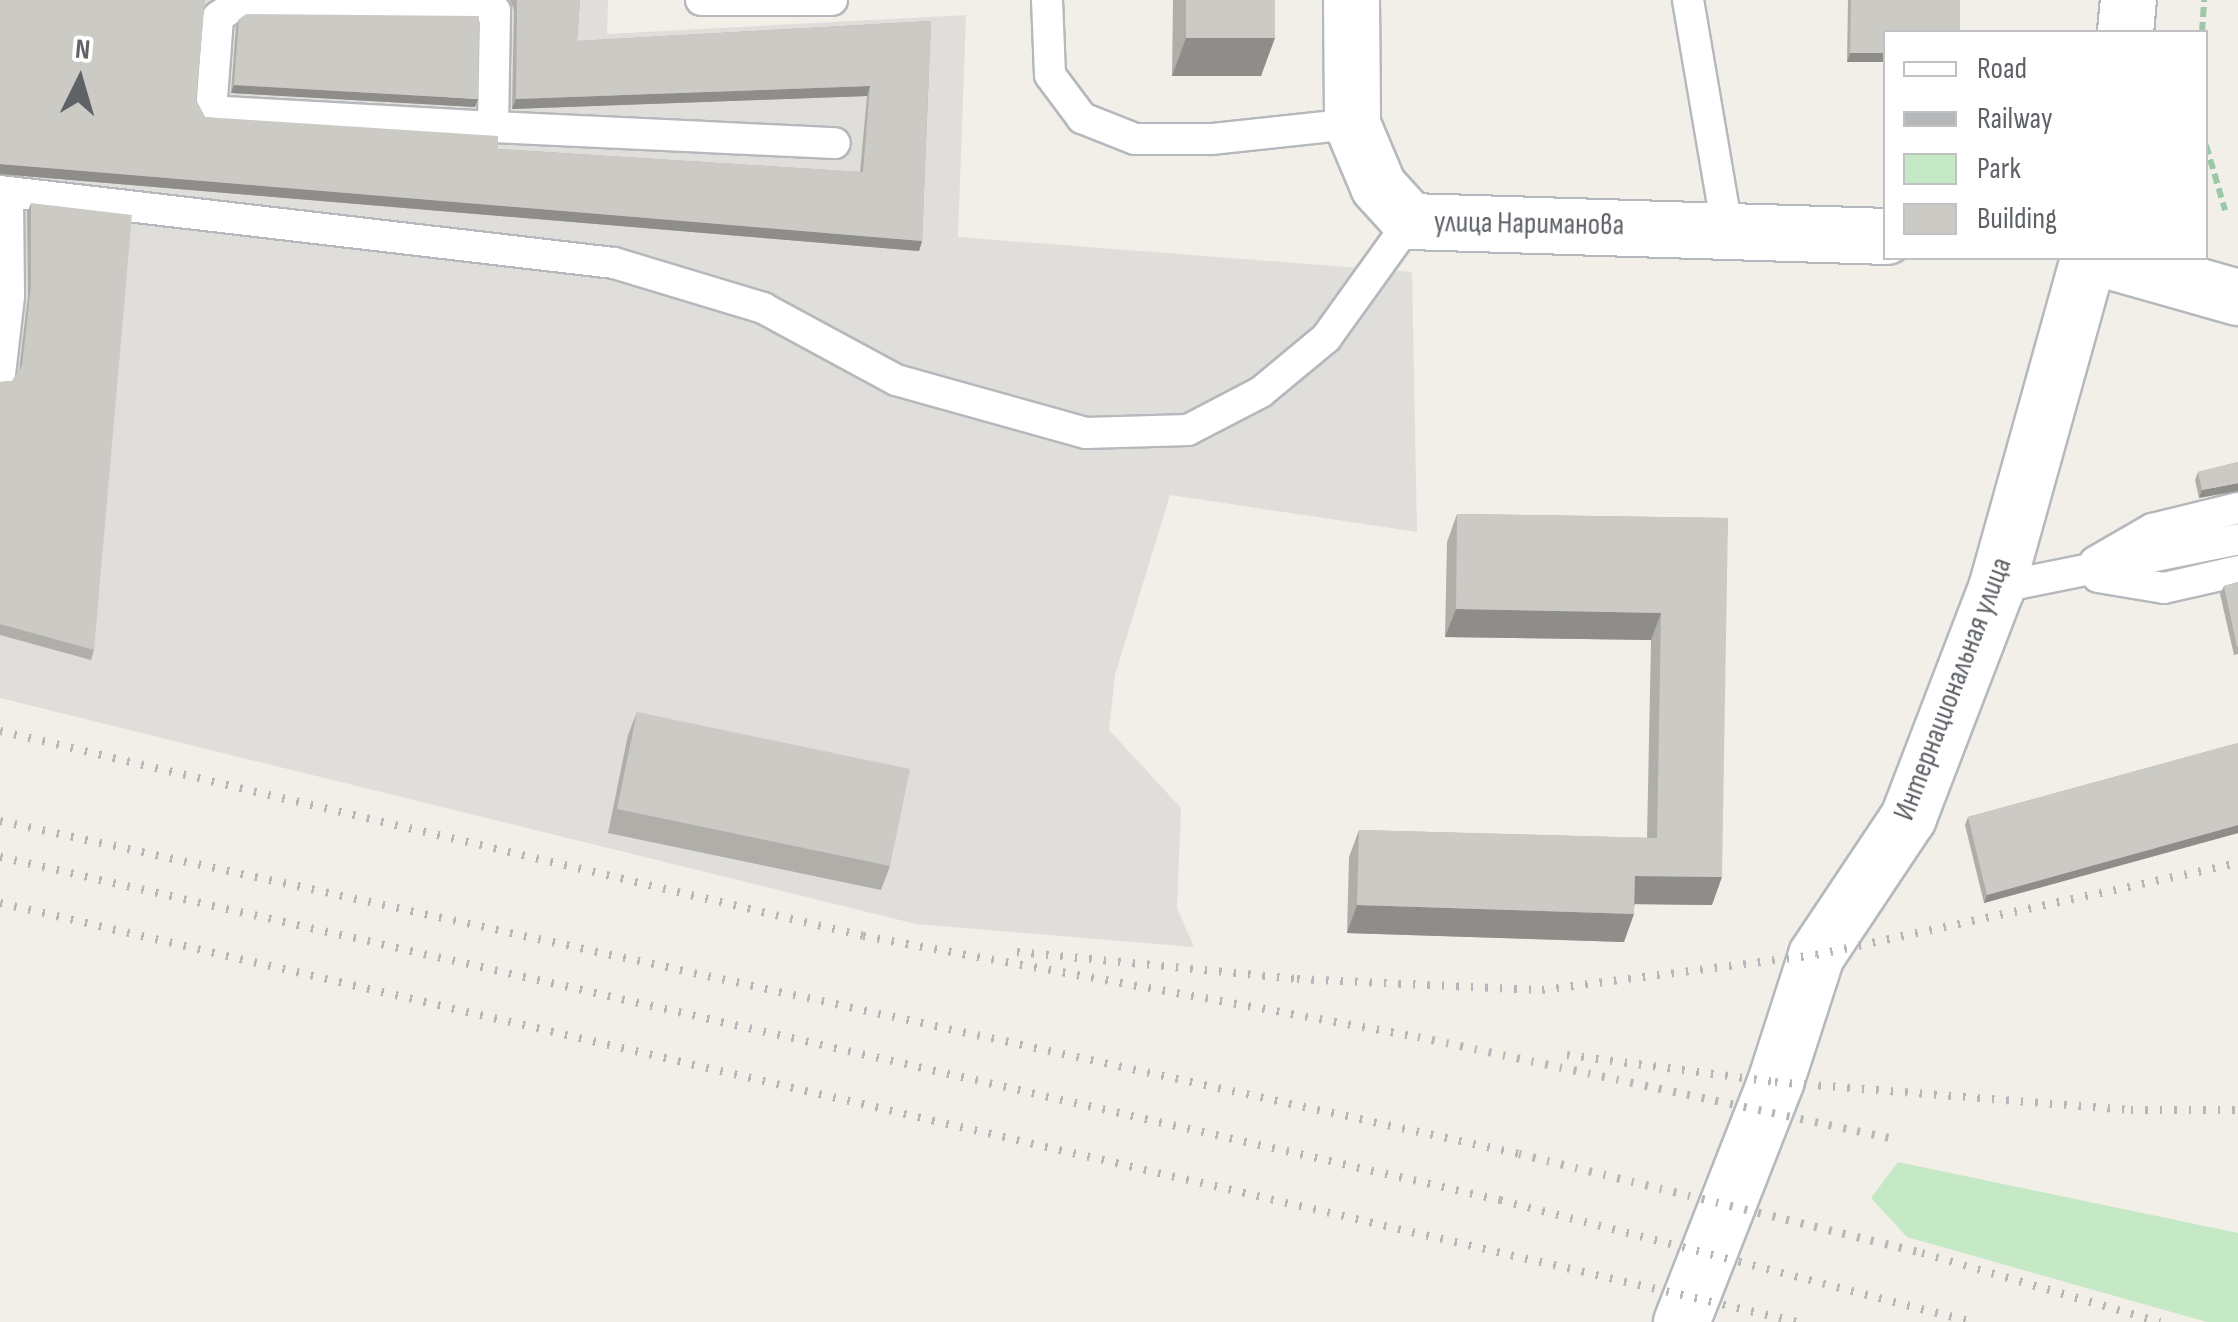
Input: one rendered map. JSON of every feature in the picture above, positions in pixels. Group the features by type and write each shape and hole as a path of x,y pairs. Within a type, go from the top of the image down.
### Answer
{"street":[{"name":"улица Нариманова","path":"1351,0 1352,124 1378,186 1410,220 1883,236"},
{"path":"2125,30 2128,0"},
{"name":"Интернациональная улица","path":"1680,1322 1775,1082 1816,955 1908,817 1996,588 2087,260"},
{"path":"2107,260 2238,297"}],"lane":[{"path":"701,0 832,0"},
{"path":"1047,0 1050,75 1082,118 1135,139 1212,139 1352,124"},
{"path":"1688,0 1727,228"},
{"path":"493,127 495,11 477,3 236,4 218,17 211,111 493,127 835,143"},
{"path":"0,374 4,192 614,263 762,308 896,380 1086,433 1188,430 1262,392 1326,338 1410,220"},
{"path":"2075,573 2152,529 2238,508"},
{"path":"1996,588 2238,539"},
{"path":"2075,573 2164,588 2238,571"}],"path":[{"path":"2202,30 2204,0"},
{"path":"2208,152 2225,210"}],"shaded area":[{"path":"0,0 608,0 607,34 966,15 958,237 1412,272 1417,532 1170,495 1115,675 1109,730 1181,808 1177,908 1194,947 916,924 0,698"}],"green space":[{"path":"1898,1162 2238,1233 2238,1322 2207,1322 1907,1237 1871,1198"}],"building":[{"path":"0,0 205,0 196,100 205,117 498,136 498,149 863,172 870,86 516,99 517,0 580,0 577,41 931,21 922,241 0,164"},
{"path":"1186,0 1275,0 1275,38 1186,38"},
{"path":"1851,0 1960,0 1960,30 1883,30 1883,53 1850,53"},
{"path":"246,14 479,16 478,99 234,85 239,19"},
{"path":"31,203 132,215 94,650 0,624 0,382 12,381 22,366 31,286"},
{"path":"2238,462 2238,483 2202,490 2198,472"},
{"path":"1457,514 1728,518 1722,877 1635,876 1634,914 1357,905 1359,830 1657,838 1661,613 1456,609"},
{"path":"2238,582 2238,646 2237,647 2224,586"},
{"path":"637,712 910,769 890,866 617,809"},
{"path":"2238,743 2238,825 1987,895 1968,817"}],"railway":[{"path":"0,731 863,936 1418,1037 1899,1140"},
{"path":"0,821 1519,1154 1922,1253 2160,1322"},
{"path":"0,857 1500,1200 1972,1322"},
{"path":"1017,952 1297,979 1542,990 1816,955 2238,863"},
{"path":"0,903 1798,1322"},
{"path":"1567,1055 1775,1082 2131,1110 2238,1110"}]}
